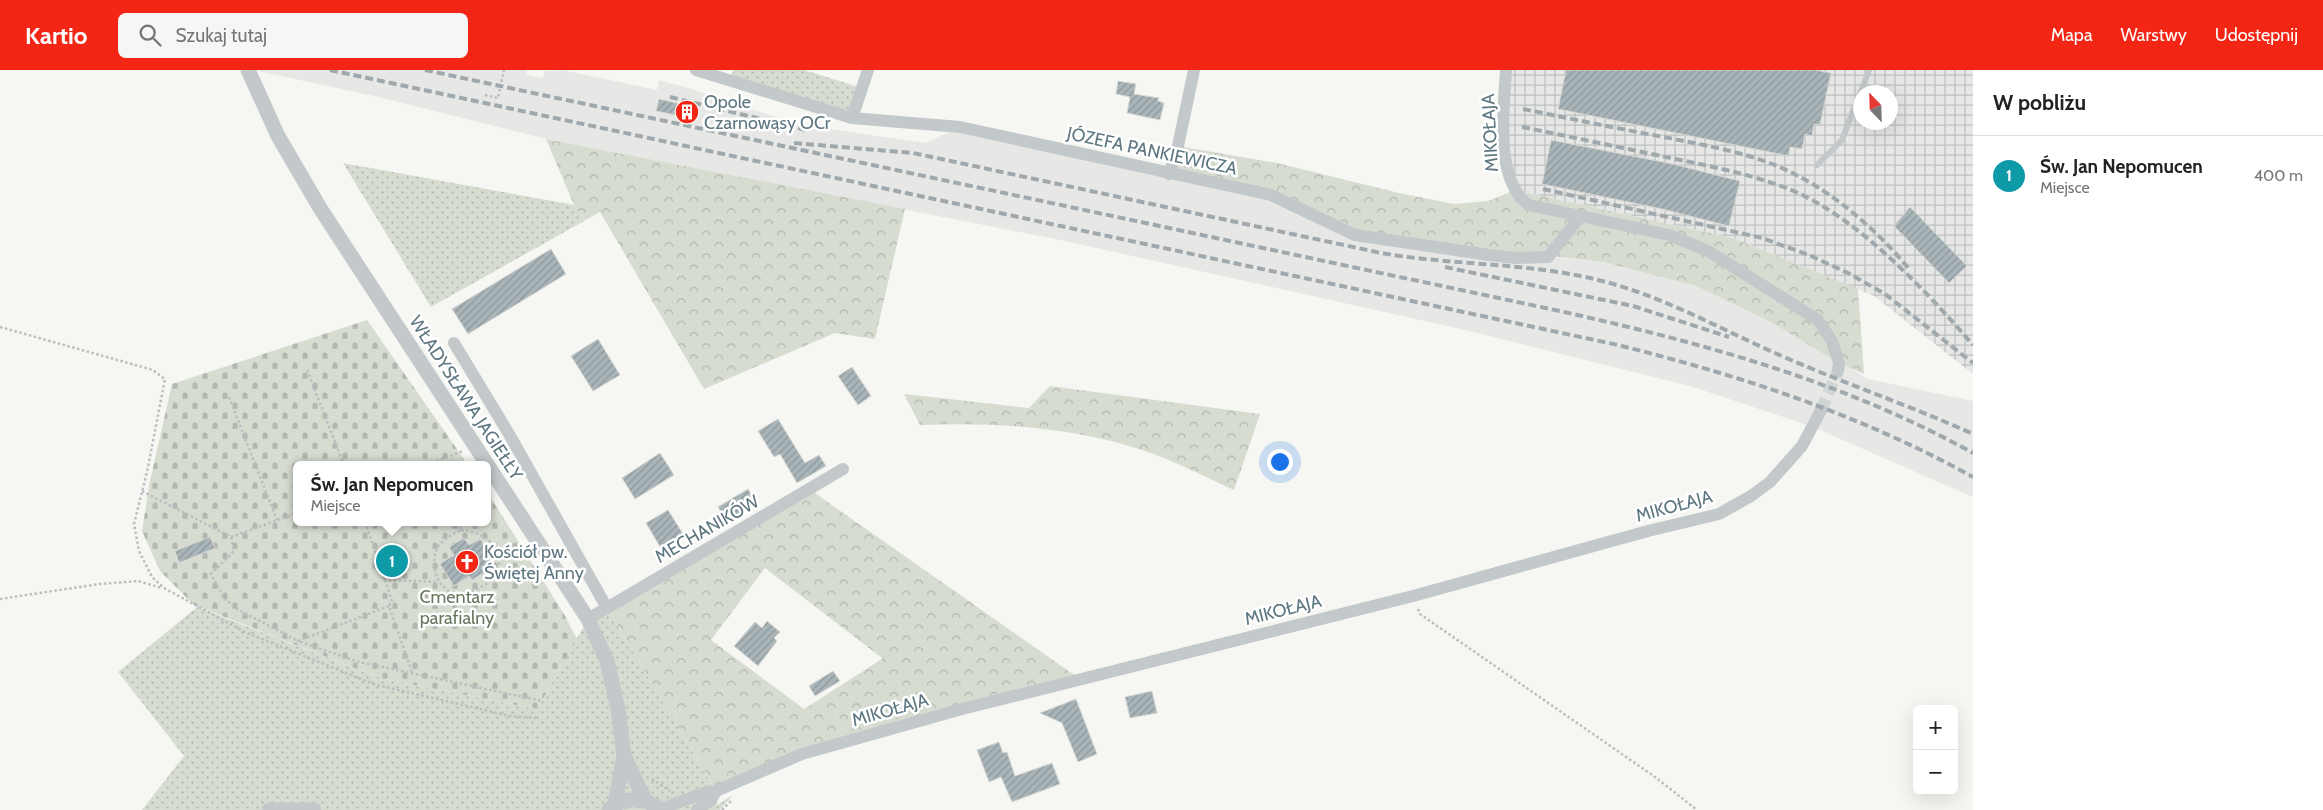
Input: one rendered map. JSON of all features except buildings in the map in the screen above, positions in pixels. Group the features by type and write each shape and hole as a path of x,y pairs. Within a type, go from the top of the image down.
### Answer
{"street":[{"name":"WŁADYSŁAWA JAGIEŁŁY","path":"248,70 278,136 320,208 485,461"},
{"name":"JÓZEFA PANKIEWICZA","path":"696,70 852,118 960,127 1271,195 1355,235 1435,249 1516,258 1548,256 1580,217"},
{"path":"852,118 868,70"},
{"path":"1169,174 1178,146 1194,70"},
{"name":"MIKOŁAJA","path":"1506,70 1505,155 1508,175 1520,199 1529,205 1669,235 1708,251 1818,320 1832,341 1839,364 1838,371"},
{"path":"454,343 509,434 607,608"},
{"name":"MIKOŁAJA","path":"661,809 706,792 716,791 802,754 952,711 1413,596 1648,531 1719,514 1751,496 1770,482 1802,446 1822,410"},
{"name":"MECHANIKÓW","path":"588,619 843,469"},
{"name":"WŁADYSŁAWA JAGIEŁŁY","path":"491,470 588,619 607,661 614,689 624,756 645,800"},
{"name":"WŁADYSŁAWA JAGIEŁŁY","path":"612,807 624,756"},
{"name":"MIKOŁAJA","path":"697,810 711,800 716,791"},
{"path":"612,807 625,800 645,800 661,809"},
{"path":"269,810 314,810"}],"lane":[{"path":"1863,85 1868,70"},
{"path":"1817,165 1842,140 1853,113"}],"path":[{"path":"485,95 498,98 504,70"},
{"path":"0,327 153,370 165,379 134,524 139,551 152,577 164,588"},
{"path":"307,370 342,461"},
{"path":"229,397 277,520"},
{"path":"441,461 465,450"},
{"path":"142,491 231,537 293,514"},
{"path":"298,641 389,606 392,601 366,526"},
{"path":"460,526 461,530"},
{"path":"461,530 476,531 495,545 499,558 497,574 490,583 476,590 458,594 446,590 439,582 434,566 437,549 448,538 461,530"},
{"path":"231,537 234,551 211,574 224,598 237,610 298,641 359,662 542,702"},
{"path":"385,580 439,582"},
{"path":"0,599 99,584 138,581 164,588 246,632 373,684 510,716 539,718"},
{"path":"1413,596 1420,614 1655,777 1697,810"},
{"path":"389,606 412,672"},
{"path":"651,778 677,794"},
{"path":"722,810 736,793"}],"shaded area":[{"path":"253,70 527,70 526,75 543,78 544,71 563,70 657,90 659,80 692,89 796,124 925,143 960,127 1548,257 1603,262 1696,286 1771,322 1868,379 1973,401 1973,497 1813,427 1690,386 1465,330 1065,241 546,139 374,96"},
{"path":"1506,70 1973,70 1973,374 1874,296 1733,238 1515,190 1510,181"}],"green space":[{"path":"733,70 804,70 862,88 852,118 731,81"},
{"path":"546,139 905,209 875,339 835,333 704,389 600,212 584,221 574,205"},
{"path":"1178,146 1277,163 1399,193 1454,204 1488,201 1515,190 1733,238 1858,289 1864,374 1839,363 1771,322 1696,286 1603,262 1355,235 1271,195 1169,174"},
{"path":"343,163 574,205 584,221 431,307"},
{"name":"Cmentarz parafialny","path":"367,320 465,461 293,461 293,526 491,526 491,498 564,614 577,639 537,709 380,678 194,605 160,571 142,531 150,481 172,384"},
{"path":"1050,386 1260,414 1234,490 1151,453 1086,436 1003,425 920,425 904,394 1029,408"},
{"path":"809,489 1080,679 817,749 716,791 607,608","holes":["765,568 882,658 804,709 711,640"]},
{"path":"197,607 380,678 537,709 588,619 607,608 716,791 717,805 733,795 720,810 142,810 184,756 118,672"}],"tunnel":[{"path":"1821,410 1838,371"}],"railway":[{"path":"330,70 1618,345 1710,370 1800,399 1888,435 1973,477"},
{"path":"425,70 1609,322 1770,366 1873,405 1924,427 1973,453"},
{"path":"670,97 806,130"},
{"path":"1523,109 1721,149 1747,155 1772,164 1810,183 1847,208 1880,237 1909,269"},
{"path":"1522,127 1719,168 1750,176 1796,192 1845,221 1868,239 1914,281 1973,345"},
{"path":"794,143 913,153 1381,253 1522,267 1606,282 1674,306 1784,357 1973,434"},
{"path":"1543,189 1762,238 1809,255 1850,274 1885,294 1973,363"},
{"path":"1445,267 1633,306 1729,337"}],"place":[{"name":"Opole Czarnowąsy OCr","path":"687,112"},
{"name":"Św. Jan Nepomucen","path":"392,561"},
{"name":"Kościół pw. Świętej Anny","path":"467,562"}]}
